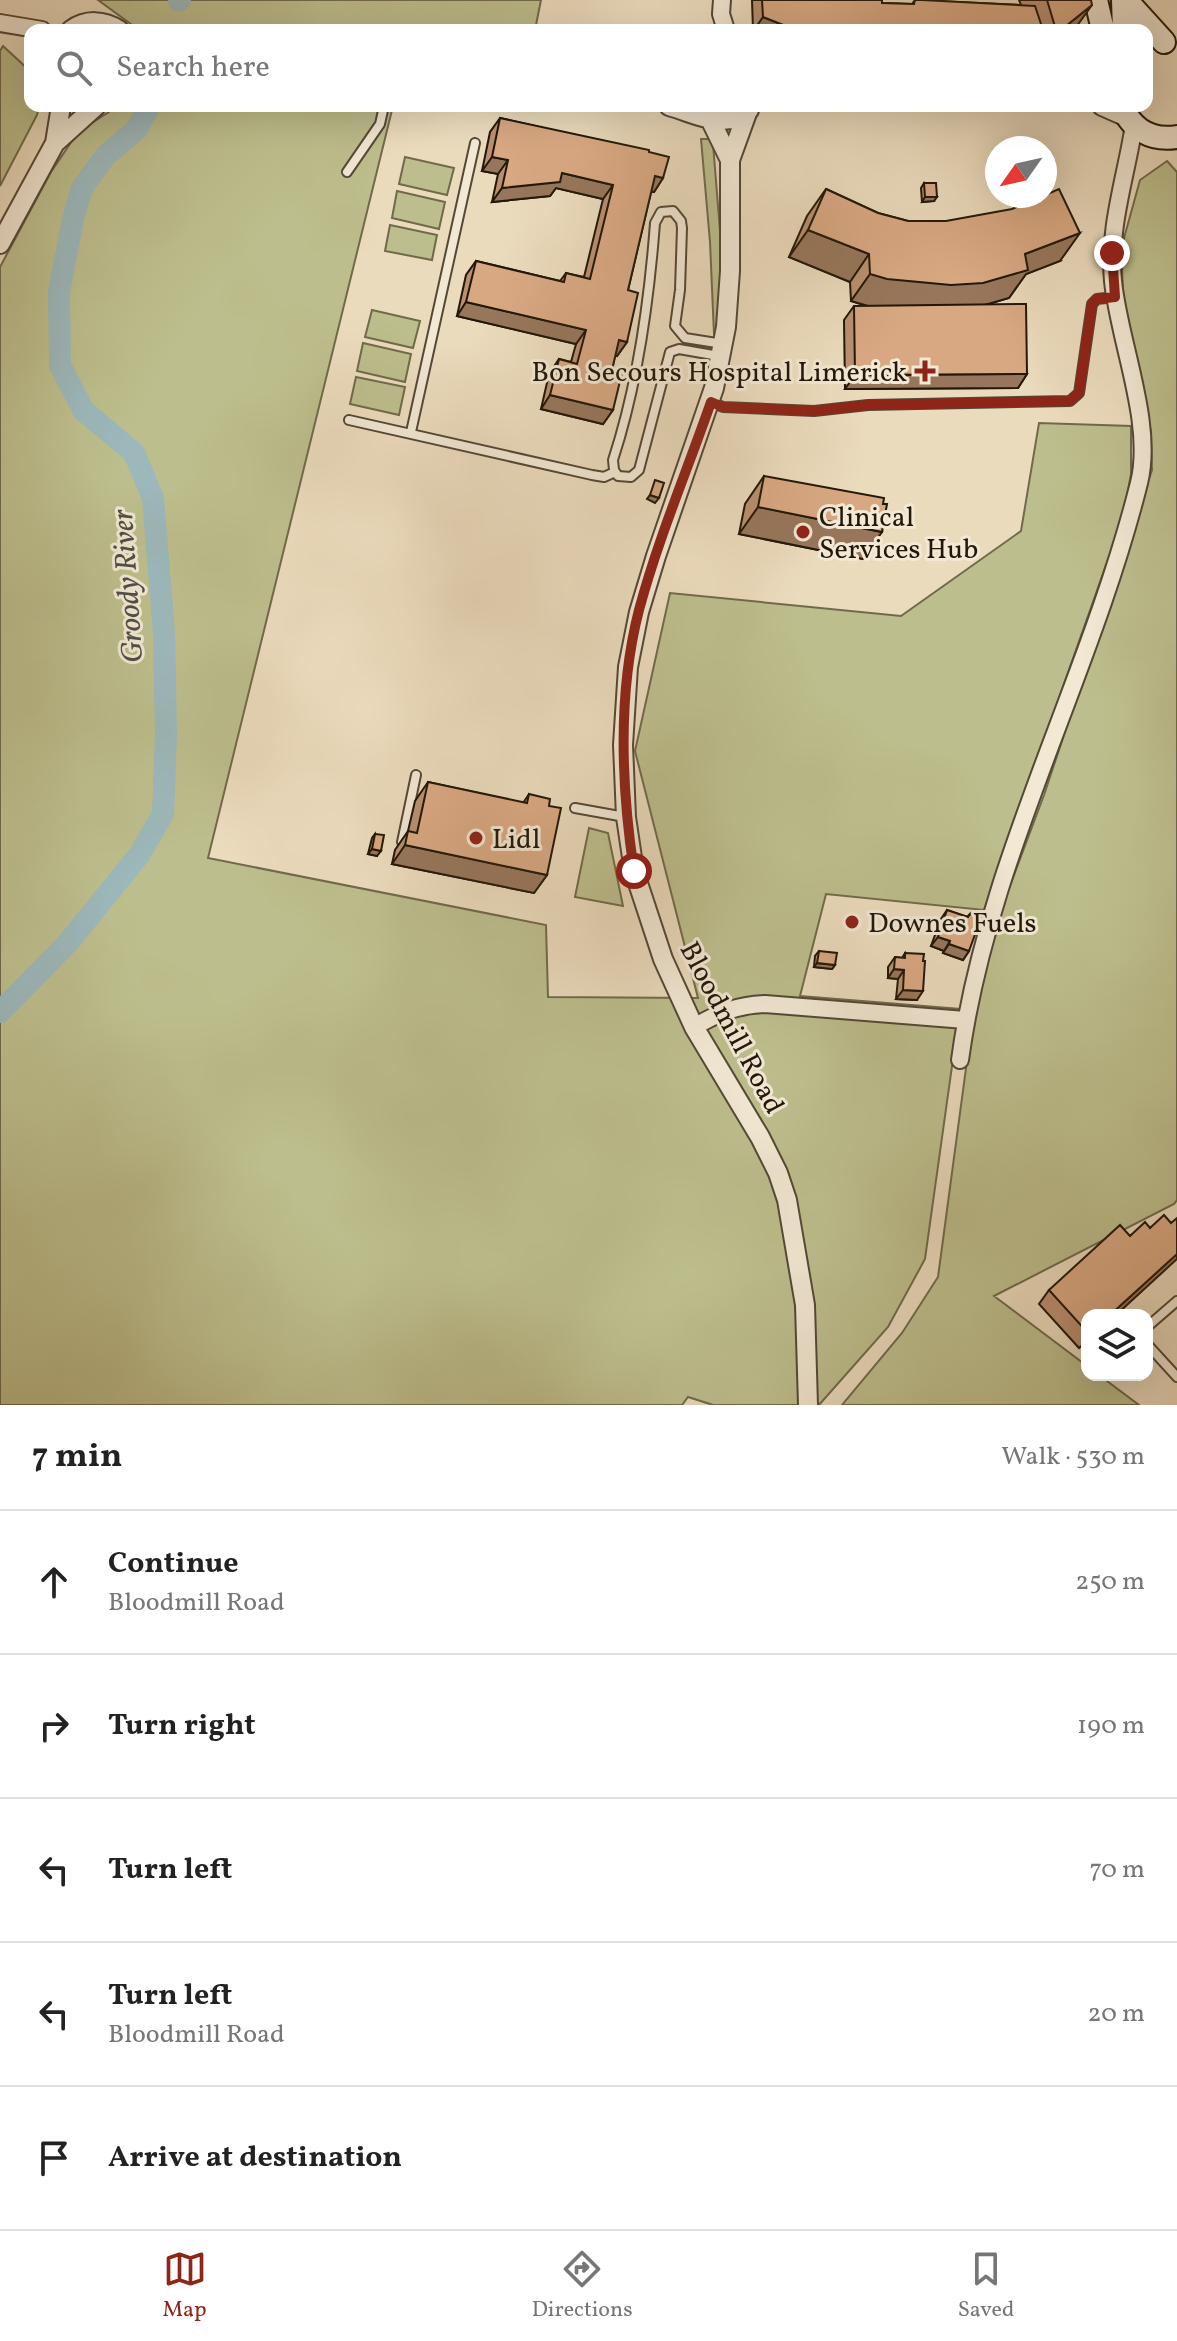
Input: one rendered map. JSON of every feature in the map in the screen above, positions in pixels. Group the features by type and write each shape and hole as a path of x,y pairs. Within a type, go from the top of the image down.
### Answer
{"main road":[{"path":"1096,0 1102,24"},
{"path":"1124,0 1124,24"},
{"path":"1124,0 1145,24"}],"street":[{"path":"0,23 24,31"},
{"path":"0,244 55,143 60,112"},
{"path":"55,143 89,112"},
{"path":"702,114 726,122 745,112"},
{"path":"730,160 748,112"},
{"path":"960,1060 965,1020 992,912 1090,641 1140,480 1140,418 1115,297 1112,253 1128,162 1150,130 1114,112"},
{"path":"702,114 730,160"},
{"name":"Bloodmill Road","path":"730,160 730,271 722,350 711,402 639,612 628,667 623,745 626,817 634,871 653,934 675,988 694,1027 760,1137 787,1200 805,1305 808,1405"},
{"path":"694,1027 724,1010 765,1004 965,1020"}],"lane":[{"path":"347,172 380,124 383,112"},
{"path":"411,432 475,143"},
{"path":"673,211 682,228 680,290 675,326 685,338 722,350 679,349 670,352 639,470 636,475 626,479 615,472 613,460 639,353 648,304 655,223 661,212 673,211"},
{"path":"711,402 723,407 814,411 868,405 1070,401 1079,393 1092,304 1097,299 1115,297"},
{"path":"349,420 592,475 604,477 615,472"},
{"path":"402,842 416,775"},
{"path":"575,808 626,817"},
{"path":"1153,1322 1177,1301"},
{"path":"1153,1351 1177,1377"}],"green space":[{"path":"98,0 541,0 536,24 131,24"},
{"path":"3,46 24,65 24,112 38,112 0,186 0,51"},
{"path":"109,112 392,112 208,858 546,925 548,997 698,998 635,751 670,593 901,616 1021,531 1039,423 1131,426 1131,474 1123,517 984,910 826,894 800,996 960,1009 925,1259 888,1327 819,1405 713,1405 688,1397 682,1405 0,1405 0,267 51,172 78,132"},
{"path":"701,139 712,139 713,144 723,268 717,332 714,334 710,242"},
{"path":"405,157 454,168 447,195 399,184"},
{"path":"1167,161 1177,172 1177,1200 994,1296 1081,1361 1081,1381 1107,1381 1139,1405 842,1405 902,1333 938,1277 973,1016 999,915 1044,795 1152,470 1151,431 1124,311 1121,249 1140,180"},
{"path":"397,191 445,202 439,229 392,218"},
{"path":"390,225 437,235 432,260 385,251"},
{"path":"372,310 420,321 413,348 365,337"},
{"path":"363,343 411,354 405,382 357,371"},
{"path":"356,377 405,387 399,415 350,404"},
{"path":"589,828 608,833 623,906 575,897"}],"building":[{"path":"762,0 882,0 882,3 914,4 915,0 922,0 1035,6 1041,24 781,24 763,17"},
{"path":"1047,0 1091,0 1092,5 1068,24 1054,24"},
{"path":"500,118 669,157 663,178 655,176 628,290 638,293 627,342 619,340 612,370 622,373 613,410 550,395 559,359 577,364 586,330 466,302 476,261 564,282 566,273 590,279 613,185 562,173 560,182 502,188 508,160 492,157"},
{"path":"924,183 936,183 937,197 925,197"},
{"path":"826,189 878,213 908,221 946,221 1014,208 1057,208 1059,189 1080,233 1025,254 1028,270 983,283 951,285 887,279 870,274 869,254 808,230"},
{"name":"Bon Secours Hospital Limerick","path":"1026,304 1027,374 855,375 854,306"},
{"path":"764,476 884,498 883,504 887,504 882,532 758,507"},
{"path":"655,480 664,483 659,498 650,495"},
{"name":"Lidl","path":"428,782 527,803 529,794 550,799 549,806 561,808 547,875 405,845 408,831 417,833"},
{"path":"375,834 384,835 381,851 372,849"},
{"path":"947,910 981,918 969,951 938,937"},
{"path":"819,951 837,953 835,965 817,963"},
{"path":"905,953 924,954 923,991 903,990 904,970 894,969 895,957 905,958"},
{"path":"1164,1215 1171,1223 1177,1218 1177,1254 1117,1309 1081,1309 1081,1325 1049,1290 1120,1225 1130,1236 1145,1222 1150,1228"}],"waterway":[{"name":"Groody River","path":"0,1012 67,944 139,855 163,814 166,735 164,633 153,498 134,453 83,410 60,365 59,292 82,188 106,155 136,130 146,112"}],"place":[{"name":"Bon Secours Hospital Limerick","path":"925,371"},
{"name":"Clinical Services Hub","path":"803,532"},
{"name":"Lidl","path":"476,838"},
{"name":"Downes Fuels","path":"852,922"}],"route":[{"path":"634,871 626,817 623,745 628,667 639,612 656,556 711,402 723,407 814,411 868,405 1070,401 1079,393 1092,304 1097,299 1115,297 1112,253"}]}
